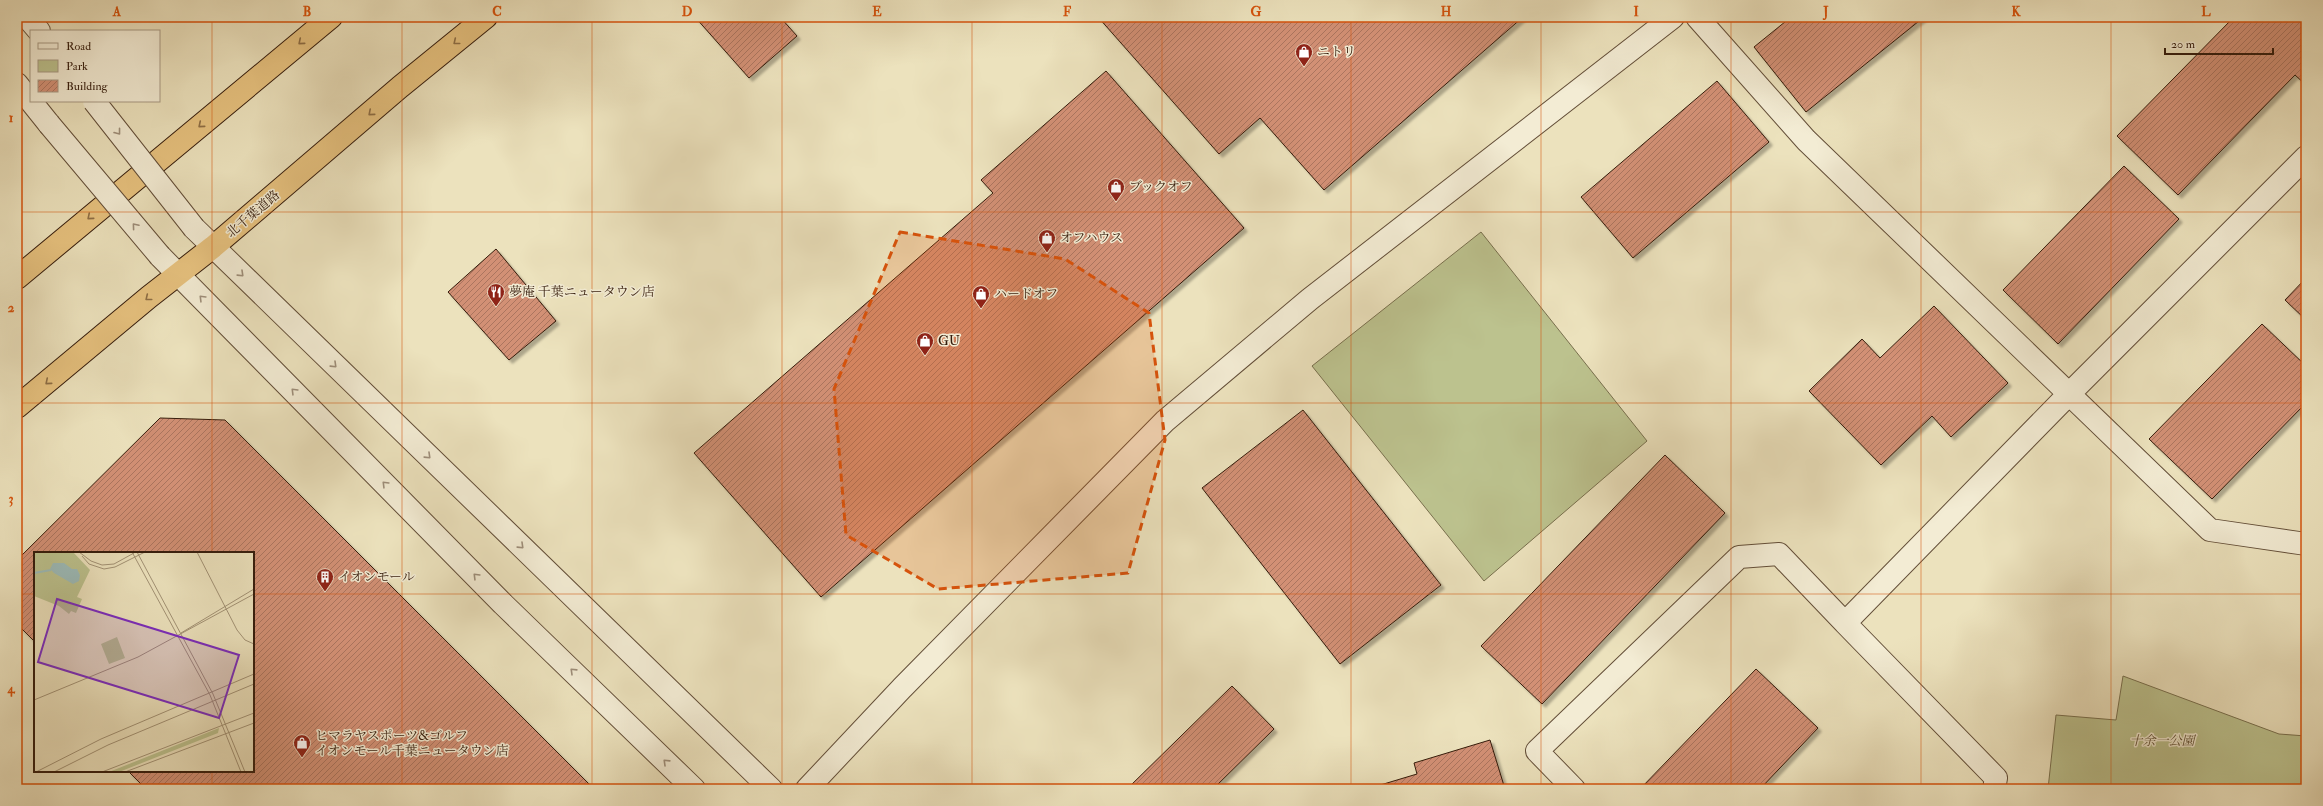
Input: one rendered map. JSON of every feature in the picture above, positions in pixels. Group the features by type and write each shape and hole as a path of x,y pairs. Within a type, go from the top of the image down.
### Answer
{"highway":[{"path":"17,278 331,17"},
{"name":"北千葉道路","path":"17,407 178,274 213,247 400,87 486,17"}],"street":[{"path":"27,17 38,30"},
{"path":"807,789 902,688 1165,421 1310,299 1673,17"},
{"path":"1697,17 1806,140 2068,395 2210,530 2306,544"},
{"path":"17,84 30,100"},
{"path":"32,102 160,256 503,604 694,789"},
{"path":"95,102 194,228 771,789"},
{"path":"1845,623 2068,395 2306,157"},
{"path":"1574,789 1537,751 1739,557 1779,554 1996,778 1994,789"}],"highlighted area":[{"path":"900,232 1065,259 1149,313 1165,440 1128,573 938,589 846,535 834,389"}],"green space":[{"path":"1481,232 1647,441 1484,581 1312,366"},
{"name":"十余一公園","path":"2123,676 2279,734 2306,736 2306,789 2048,789 2056,715 2116,720"}],"building":[{"path":"695,17 780,17 797,36 749,78"},
{"name":"ニトリ","path":"1098,17 1523,17 1324,190 1260,118 1219,154"},
{"path":"1791,17 1924,17 1806,112 1754,47"},
{"path":"2234,17 2249,17 2253,20 2256,17 2306,17 2306,85 2295,75 2178,195 2117,136"},
{"path":"1106,71 1244,228 821,597 694,453 993,193 981,180"},
{"path":"1717,81 1769,142 1633,258 1581,197"},
{"path":"2124,166 2179,219 2058,344 2003,290"},
{"path":"496,249 556,321 509,360 448,292"},
{"path":"2306,278 2306,320 2285,300"},
{"path":"1934,306 2008,383 1951,437 1932,416 1881,465 1809,391 1862,339 1880,358"},
{"path":"2262,324 2306,366 2306,403 2212,499 2149,439"},
{"path":"1303,410 1441,585 1340,664 1202,488"},
{"name":"イオンモール","path":"160,418 225,420 594,789 146,789 129,772 254,772 254,552 34,552 34,641 17,624 17,560"},
{"path":"1665,455 1725,513 1542,704 1481,646"},
{"path":"1756,669 1818,728 1760,789 1640,789"},
{"path":"1232,686 1274,729 1213,789 1127,789"},
{"path":"1490,740 1505,789 1367,789 1417,774 1414,763"}],"place":[{"name":"ニトリ","path":"1304,67"},
{"name":"ブックオフ","path":"1116,202"},
{"name":"オフハウス","path":"1047,253"},
{"name":"夢庵 千葉ニュータウン店","path":"496,307"},
{"name":"ハードオフ","path":"981,309"},
{"name":"GU","path":"925,356"},
{"name":"イオンモール","path":"325,592"},
{"name":"ヒマラヤスポーツ&ゴルフ イオンモール千葉ニュータウン店","path":"302,758"}]}
